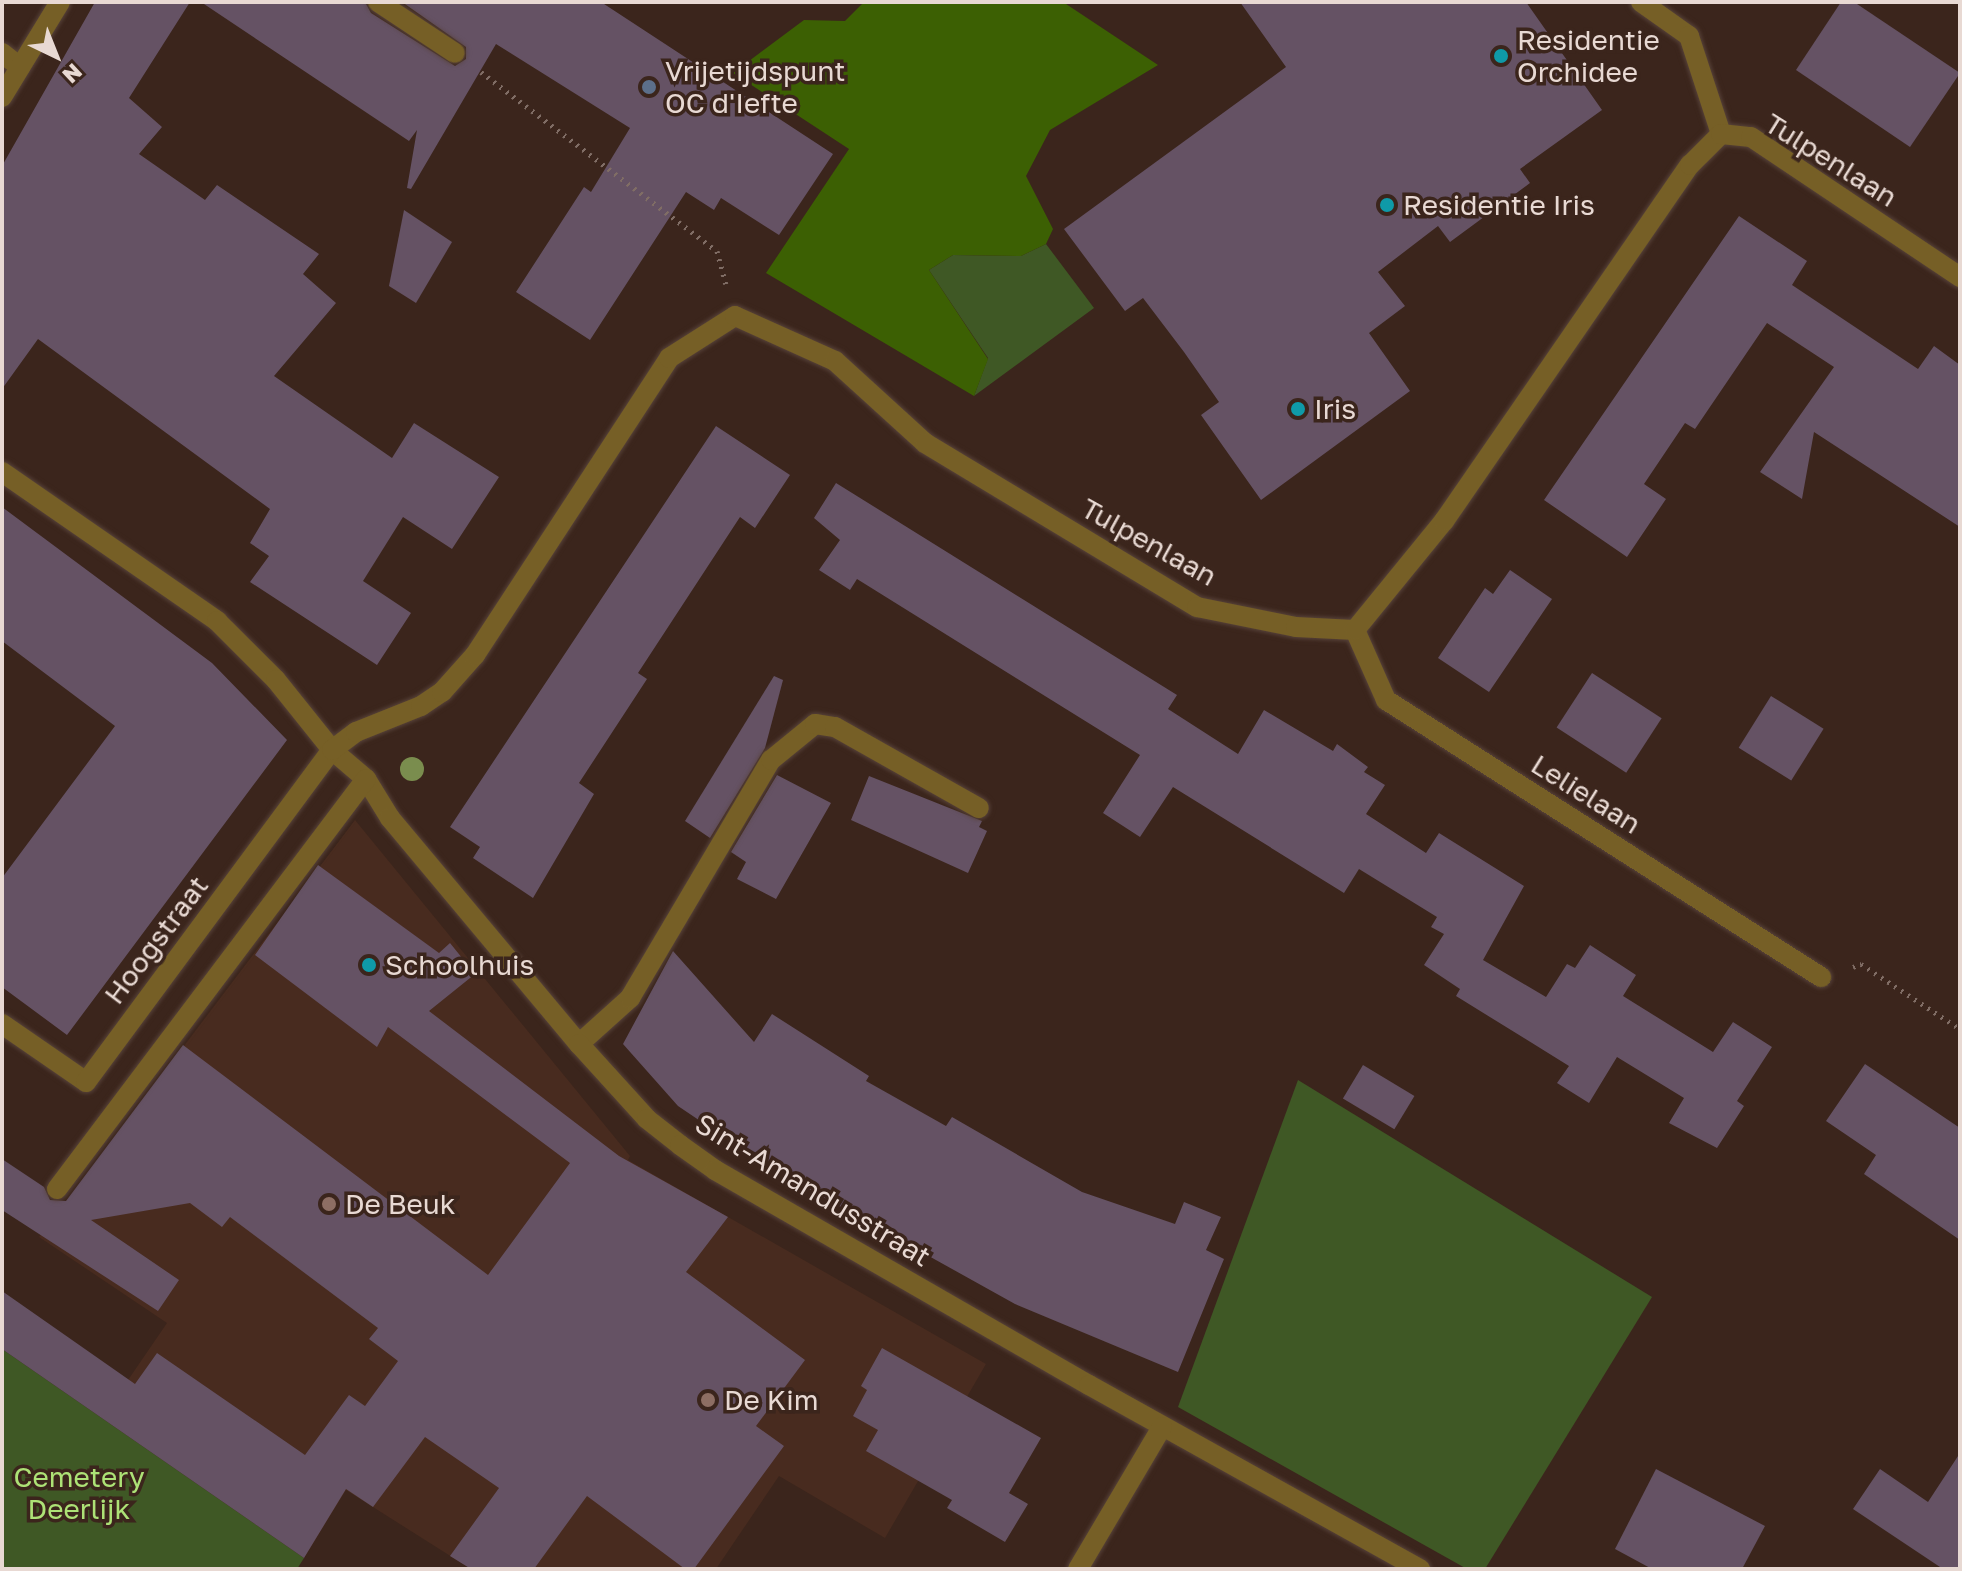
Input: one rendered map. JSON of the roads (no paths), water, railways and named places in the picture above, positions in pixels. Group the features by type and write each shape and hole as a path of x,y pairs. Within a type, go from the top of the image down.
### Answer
{"street":[{"path":"2,97 60,2"},
{"path":"378,2 455,53"},
{"path":"1641,2 1689,36 1721,134"},
{"path":"2,53 20,67"},
{"name":"Tulpenlaan","path":"332,750 356,732 421,706 442,692 475,655 669,358 735,316 835,361 925,443 1197,607 1296,627 1355,630 1444,521 1690,165 1721,134 1751,137 1960,277"},
{"name":"Sint-Amandusstraat","path":"2,472 217,621 276,680 332,750 366,779 390,818 579,1044 647,1119 715,1170 1162,1427 1420,1569"},
{"name":"Lelielaan","path":"1355,630 1386,700 1821,977"},
{"path":"579,1044 630,998 771,760 815,724 835,727 979,808"},
{"name":"Hoogstraat","path":"2,1024 86,1082 332,750"},
{"path":"57,1189 366,779"},
{"path":"1078,1569 1162,1427"}],"place":[{"name":"Residentie Orchidee","path":"1501,56"},
{"name":"Vrijetijdspunt OC d'Iefte","path":"649,87"},
{"name":"Residentie Iris","path":"1387,205"},
{"name":"Iris","path":"1298,409"},
{"name":"Schoolhuis","path":"369,965"},
{"name":"De Beuk","path":"329,1204"},
{"name":"De Kim","path":"708,1400"}],"park label":[{"name":"Cemetery Deerlijk","path":"79,1493"}]}
